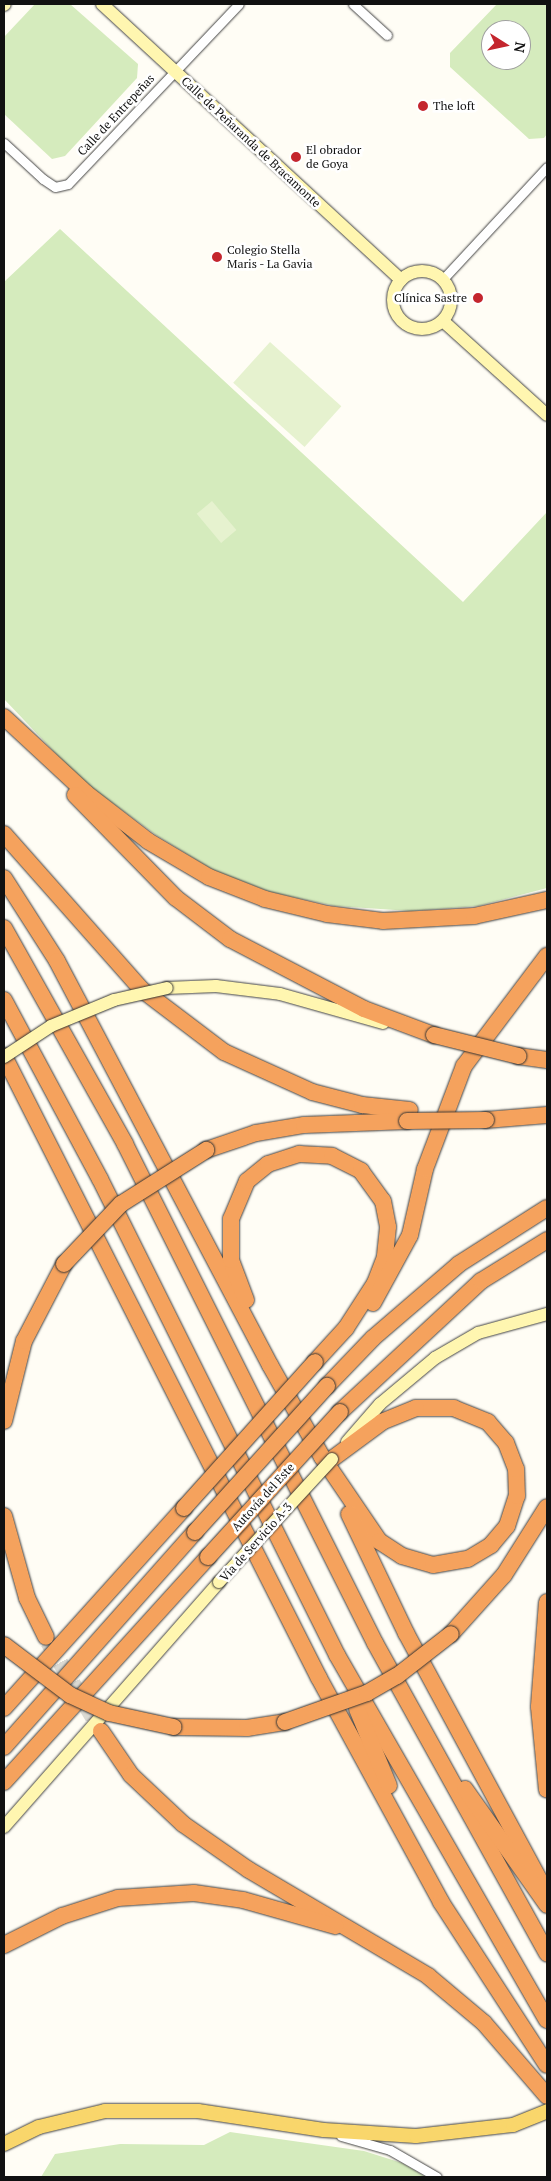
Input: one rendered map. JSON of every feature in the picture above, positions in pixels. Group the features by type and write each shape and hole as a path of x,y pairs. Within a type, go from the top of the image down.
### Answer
{"highway":[{"path":"4,717 86,793 148,841 208,877 266,900 326,914 383,921 474,916 547,900"},
{"path":"4,717 129,852 176,898 230,939 364,1009 434,1035 518,1056 547,1060"},
{"path":"4,834 141,989 224,1052 312,1092 409,1116"},
{"path":"4,878 66,978 270,1365 327,1458 379,1541 402,1556 433,1564 468,1560 491,1545 507,1526 517,1496 516,1469 506,1444 488,1422 454,1408 416,1408 382,1422 327,1458"},
{"path":"4,928 125,1144 375,1643 547,1953"},
{"path":"346,1328 365,1315 390,1280 410,1235 425,1169 464,1066 547,956"},
{"path":"4,1000 100,1179 337,1655 547,2020"},
{"path":"4,1056 319,1678 441,1902 547,2066"},
{"path":"4,1421 24,1341 64,1264 121,1204 206,1150 256,1133 304,1125 409,1116 547,1114"},
{"path":"4,1708 346,1328 375,1283 384,1257 388,1227 383,1201 361,1171 332,1156 299,1154 268,1164 247,1181 231,1219 231,1260 270,1365"},
{"path":"4,1747 327,1386 373,1338 459,1264 547,1208"},
{"name":"Autovía del Este","path":"4,1782 340,1412 481,1281 547,1240"},
{"path":"327,1458 406,1633 547,1894"},
{"path":"4,1644 70,1695 109,1713 174,1727 238,1728 285,1722 367,1693 397,1676 451,1634 504,1575 547,1507"},
{"path":"4,1516 22,1581 46,1637"},
{"path":"547,1602 539,1707 547,1790"},
{"path":"375,1643 482,1816 547,1905"},
{"path":"337,1655 441,1902"},
{"path":"101,1731 131,1775 183,1824 249,1870 428,1976 484,2023 547,2096"},
{"path":"4,1945 62,1916 118,1898 194,1893 319,1920 370,1940"}],"main road":[{"name":"Calle de Peñaranda de Bracamonte","path":"102,4 401,280"},
{"path":"417,271 443,279 451,296 443,321 425,329 406,324 393,299 401,280 417,271"},
{"path":"443,321 547,415"},
{"path":"4,1056 50,1026 114,1000 167,988 216,986 280,994 434,1035"},
{"name":"Vía de Servicio A-3","path":"4,1827 327,1458 380,1404 435,1358 478,1333 547,1314"},
{"path":"4,2144 39,2127 105,2111 198,2112 324,2130 416,2136 513,2125 547,2111"}],"street":[{"name":"Calle de Entrepeñas","path":"4,143 49,183 68,184 239,4"},
{"path":"353,4 387,35"},
{"path":"443,279 547,167"},
{"path":"324,2130 390,2150 437,2177"}],"green space":[{"path":"35,4 70,4 138,64 137,78 65,156 52,159 4,114 4,37"},
{"path":"497,4 547,4 547,134 544,138 529,139 450,67 450,53 481,21 481,70 531,70 531,20 482,20"},
{"path":"60,229 463,602 547,512 547,888 478,906 411,911 335,906 270,892 213,870 156,835 80,779 4,699 4,282"},
{"path":"270,342 341,406 305,447 233,383"},
{"path":"212,501 236,530 221,543 197,514"},
{"path":"230,2132 364,2151 402,2163 426,2177 41,2177 55,2154 120,2144 204,2145"}],"tunnel":[{"path":"48,1642 101,1731"}],"place":[{"name":"The loft","path":"423,106"},
{"name":"El obrador de Goya","path":"296,157"},
{"name":"Colegio Stella Maris - La Gavia","path":"217,257"},
{"name":"Clínica Sastre","path":"478,298"}]}
